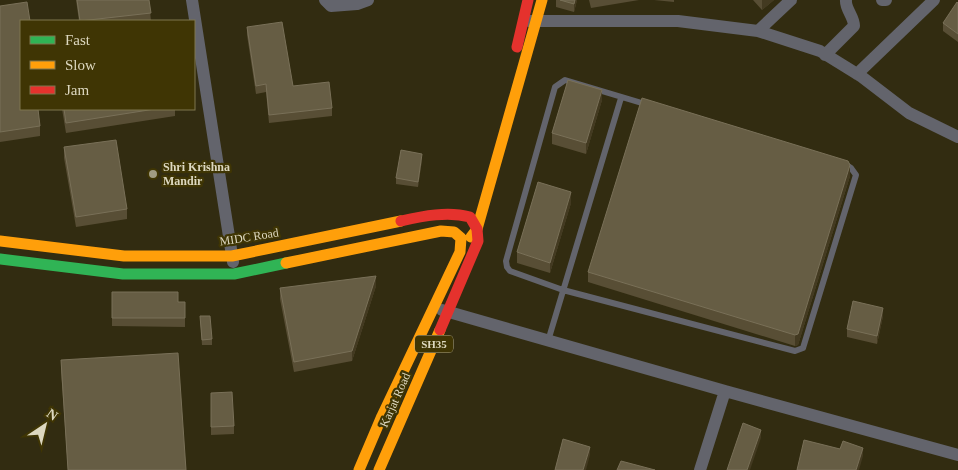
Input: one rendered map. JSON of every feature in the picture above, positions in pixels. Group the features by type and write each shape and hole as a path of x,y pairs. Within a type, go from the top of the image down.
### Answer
{"main road":[{"name":"Karjat Road","path":"359,470 382,416 435,308 462,240 524,22 528,0"},
{"name":"Karjat Road","path":"462,240 473,235 477,229 538,22 542,0"},
{"name":"MIDC Road","path":"0,241 124,256 232,256 424,216 459,214 470,217"},
{"path":"470,217 477,229"},
{"name":"Karjat Road","path":"379,470 478,241 477,229"},
{"path":"0,259 123,274 234,274 446,231 455,232 462,240"}],"street":[{"path":"192,0 234,274"},
{"path":"325,0 331,6 358,4 368,0"},
{"path":"758,30 791,0"},
{"path":"826,55 854,26 852,16 845,5 846,0"},
{"path":"857,74 934,0"},
{"path":"524,22 678,21 758,30 826,55 857,74 909,113 958,137"},
{"path":"435,308 958,454"},
{"path":"700,470 725,390"}],"lane":[{"path":"565,80 845,164 855,172 856,175 803,348 795,351 563,290 510,271 506,267 506,261 555,87 565,80"},
{"path":"548,341 621,98"}],"building":[{"path":"77,0 149,0 151,13 80,20"},
{"path":"560,0 575,0 574,4"},
{"path":"27,2 30,20 20,20 20,110 38,110 40,126 0,132 0,6"},
{"path":"958,3 958,34 943,23"},
{"path":"282,22 293,86 329,82 332,108 269,115 266,84 256,86 247,27"},
{"path":"568,80 602,90 586,143 552,133"},
{"path":"642,98 848,161 850,165 798,334 795,335 588,272"},
{"path":"64,110 149,110 66,123"},
{"path":"116,140 127,209 76,217 64,147"},
{"path":"401,150 422,154 418,182 396,178"},
{"path":"538,182 571,192 550,263 517,252"},
{"path":"376,276 352,351 294,362 280,288"},
{"path":"112,292 178,292 178,302 185,302 185,318 112,318"},
{"path":"853,301 883,308 877,336 847,329"},
{"path":"200,316 210,316 212,339 202,340"},
{"path":"178,353 186,470 68,470 61,360"},
{"path":"232,392 234,426 211,427 211,393"},
{"path":"743,423 761,430 747,470 727,470"},
{"path":"563,439 590,447 583,470 555,470"},
{"path":"804,440 840,449 843,441 863,448 856,470 797,470"},
{"path":"621,461 655,470 617,470"}],"traffic: fast":[{"path":"0,259 123,274 234,274 286,263"}],"traffic: slow":[{"path":"471,237 477,229 542,0"},
{"path":"0,241 124,256 232,256 401,221"},
{"path":"286,263 441,231 454,232 461,238 460,252 382,416 359,470"},
{"path":"379,470 440,330"}],"traffic: jam":[{"path":"517,47 528,0"},
{"path":"401,221 418,217 453,214 470,217 477,229 478,241 440,330"}],"place":[{"name":"Shri Krishna Mandir","path":"153,174"}]}
